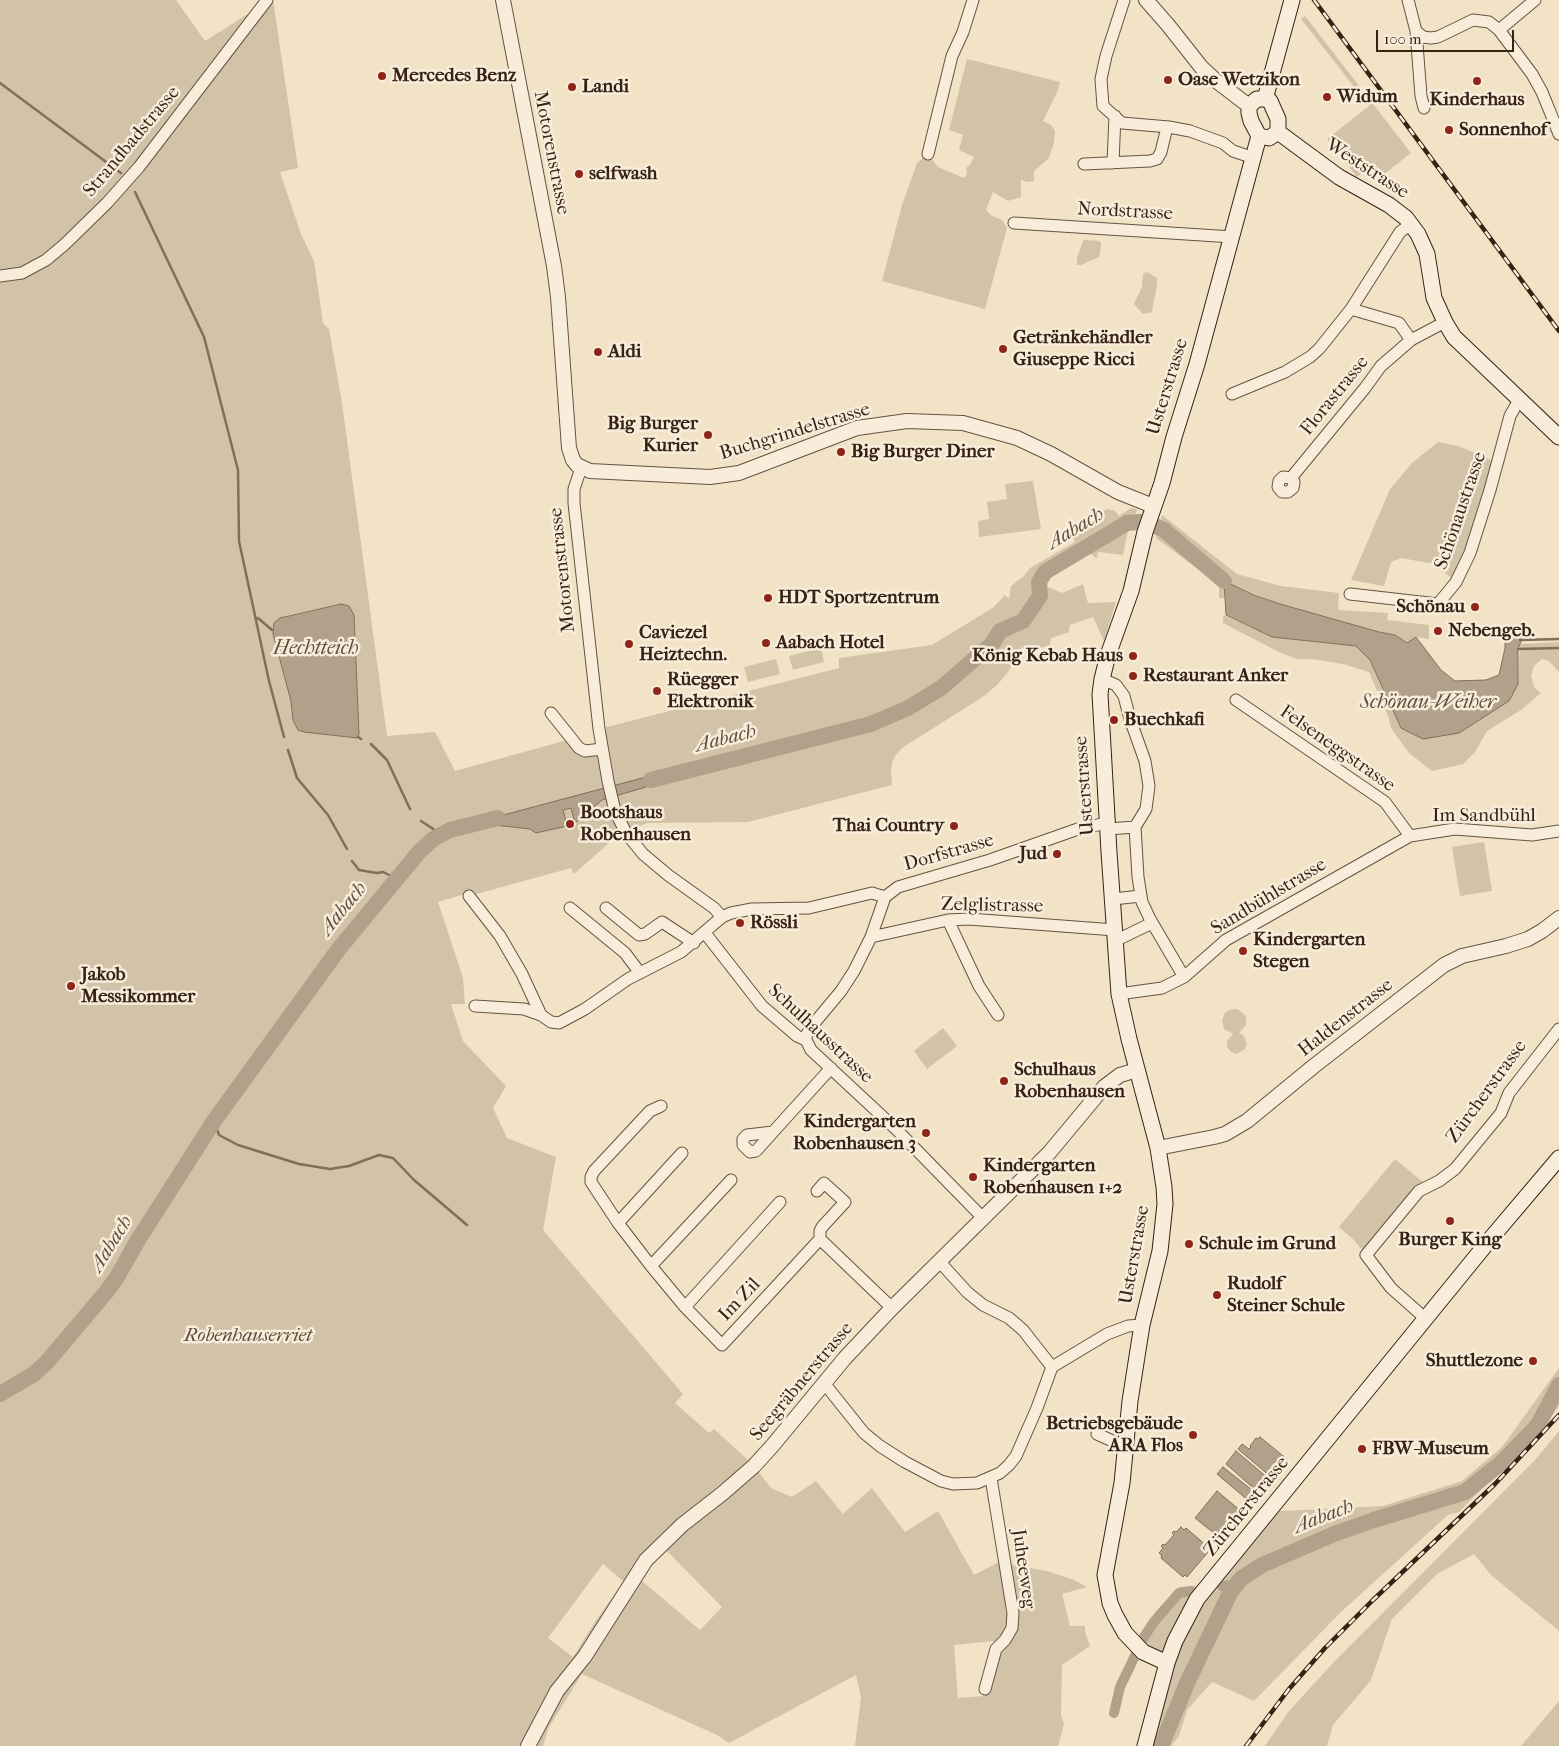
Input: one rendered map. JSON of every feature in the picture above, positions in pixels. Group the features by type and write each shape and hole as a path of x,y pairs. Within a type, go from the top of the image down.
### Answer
{"main road":[{"path":"1265,99 1292,0"},
{"path":"1257,99 1265,99 1270,101 1278,119 1278,132 1269,138 1259,136 1249,113 1250,106 1257,99"},
{"name":"Weststrasse","path":"1278,132 1339,177 1389,205 1411,224 1427,254 1434,298 1445,322 1462,345 1559,437"},
{"name":"Usterstrasse","path":"1167,1663 1139,1649 1125,1634 1110,1603 1105,1575 1122,1484 1130,1401 1142,1325 1160,1251 1164,1213 1164,1187 1158,1148 1119,994 1100,708 1102,679 1108,654 1131,591 1145,532 1162,483 1197,364 1259,136"},
{"name":"Zürcherstrasse","path":"1145,1746 1167,1663 1175,1641 1198,1599 1559,1158"}],"street":[{"name":"Strandbadstrasse","path":"0,276 22,273 46,260 64,245 106,203 139,167 267,0"},
{"name":"Motorenstrasse","path":"503,0 554,266 559,306 569,448 573,460 581,468 573,496 607,778 623,827 638,849 668,875 714,908 722,918"},
{"path":"928,154 952,56 963,32 973,0"},
{"path":"1124,0 1106,56 1101,79 1103,106 1122,123 1190,131 1223,143 1233,151 1254,158"},
{"path":"1146,0 1202,68 1250,106"},
{"path":"1408,0 1416,31 1421,96 1424,108"},
{"path":"1499,30 1535,0"},
{"path":"1416,31 1424,37 1438,37 1468,22 1478,20 1489,22 1499,30 1532,74 1542,92 1559,134"},
{"path":"1113,163 1115,116"},
{"path":"1084,164 1150,162 1157,159 1161,152 1167,127"},
{"name":"Nordstrasse","path":"1014,223 1233,237"},
{"path":"1232,394 1285,372 1310,357 1328,339 1351,309 1400,232 1411,224"},
{"path":"1351,309 1395,321 1411,340"},
{"name":"Florastrasse","path":"1291,478 1381,366 1411,340 1445,322"},
{"name":"Schönaustrasse","path":"1350,594 1438,604 1456,582 1470,553 1490,490 1510,416 1519,400"},
{"name":"Buchgrindelstrasse","path":"581,468 590,471 710,477 739,473 851,430 876,424 928,421 963,423 1017,438 1051,454 1151,511"},
{"path":"1102,679 1116,685 1124,696 1148,773 1149,786 1146,809 1134,827 1141,896 1152,923 1184,977"},
{"name":"Felseneggstrasse","path":"1236,700 1386,802 1410,836"},
{"path":"551,713 578,748 585,751 602,749"},
{"name":"Dorfstrasse","path":"885,898 906,883 990,860 1078,829 1108,826 1134,827"},
{"name":"Im Sandbühl","path":"1410,836 1455,830 1532,835 1559,831"},
{"name":"Sandbühlstrasse","path":"1119,994 1162,988 1184,977 1226,940 1410,836"},
{"path":"475,1006 524,1009 542,1016 551,1022 564,1021 628,979 672,957 694,943 722,918 731,913 752,909 814,908 865,894 878,894 885,898 871,937 847,983 811,1027 806,1040"},
{"path":"469,896 500,936 522,974 542,1016"},
{"path":"1113,899 1141,896"},
{"path":"570,908 625,953 640,973"},
{"path":"606,908 639,935 645,934 662,922 694,943"},
{"name":"Haldenstrasse","path":"1158,1148 1225,1134 1248,1121 1314,1066 1444,965 1462,956 1528,939 1559,918"},
{"path":"948,920 980,986 998,1015"},
{"name":"Zelglistrasse","path":"871,937 948,920 978,920 1115,935"},
{"path":"1115,935 1152,923"},
{"name":"Schulhausstrasse","path":"705,933 762,1006 797,1036 806,1040 811,1050 897,1130 983,1218"},
{"name":"Zürcherstrasse","path":"1426,1319 1391,1288 1366,1255 1419,1191 1439,1182 1455,1169 1501,1113 1509,1093 1556,1032"},
{"path":"774,1132 831,1068"},
{"name":"Seegräbnerstrasse","path":"528,1746 557,1691 584,1656 646,1560 682,1525 754,1466 892,1308 1058,1143 1104,1087 1120,1075 1137,1070"},
{"name":"Im Zil","path":"661,1106 650,1111 592,1174 592,1185 651,1266 685,1307 722,1345 820,1239 822,1227 845,1202 824,1182 817,1191"},
{"path":"618,1223 682,1153"},
{"path":"651,1266 730,1180"},
{"name":"Im Zil","path":"685,1307 780,1202"},
{"path":"820,1239 892,1308"},
{"path":"939,1261 967,1292 983,1305 1009,1318 1022,1330 1052,1367"},
{"path":"824,1384 864,1433 880,1446 904,1462 941,1481 953,1484 966,1484 991,1478 1009,1466 1016,1456 1037,1408 1052,1367 1107,1334 1128,1326 1142,1325"},
{"path":"1097,1434 1126,1447"},
{"name":"Juheeweg","path":"985,1688 996,1649 1005,1640 1012,1628 1013,1613 991,1478"}],"green space":[{"name":"Robenhauserriet","path":"0,0 176,0 205,41 270,0 273,0 298,168 280,172 301,234 314,261 323,323 329,329 342,403 387,736 435,732 455,771 571,739 579,748 602,749 599,729 839,668 839,658 932,645 994,607 1005,595 1009,599 1011,586 1024,576 1030,568 1075,542 1071,535 1107,509 1115,511 1119,516 1131,508 1137,509 1132,530 1128,531 1123,555 1098,552 1097,558 1089,551 1043,579 1048,587 1062,593 1083,584 1088,603 1116,602 1104,641 1093,617 1070,625 1069,632 1051,638 1050,645 1029,652 1022,647 1008,672 984,696 902,748 892,763 892,785 748,822 647,823 617,836 574,874 571,868 469,896 461,895 438,902 463,978 465,1004 451,1004 463,1041 506,1086 493,1108 507,1138 556,1157 543,1230 683,1394 675,1403 709,1433 714,1429 748,1460 811,1387 824,1383 754,1466 771,1488 792,1497 816,1481 843,1514 872,1488 905,1532 938,1511 974,1575 1005,1559 1006,1564 1047,1571 1074,1580 1087,1587 1062,1594 1070,1626 1085,1626 1090,1646 1062,1665 1061,1715 1064,1724 1058,1746 855,1746 861,1697 856,1675 729,1743 717,1735 582,1674 549,1727 543,1746 0,1746","holes":["341,604 349,606 354,615 359,736 357,738 301,731 293,720 291,701 273,634 285,616","661,1545 722,1607 700,1630 635,1575","603,1564 624,1582 596,1620 573,1657 548,1638","1004,1640 996,1649 983,1696 958,1698 954,1645"]},
{"path":"1305,16 1411,153 1383,175 1374,163 1357,177 1327,139 1369,106 1301,19"},
{"path":"967,59 1060,82 1043,121 1051,125 1055,131 1054,143 1049,158 1034,171 1034,181 1021,180 1021,197 1008,201 993,192 986,210 992,216 1002,220 1007,228 985,309 882,281 902,205 917,163 928,154 938,167 964,178 967,174 966,168 974,157 959,150 963,135 949,130"},
{"path":"1085,240 1099,241 1101,243 1100,254 1099,257 1077,265 1077,258"},
{"path":"1147,272 1157,278 1157,284 1152,312 1143,314 1134,304 1142,287 1143,274"},
{"path":"1438,442 1458,446 1498,463 1456,582 1434,564 1401,558 1391,562 1384,586 1351,580 1390,489 1412,463"},
{"path":"1033,481 1041,529 979,537 978,521 989,519 987,502 1007,499 1005,484"},
{"path":"1162,515 1237,574 1281,586 1339,593 1338,610 1388,613 1387,620 1429,625 1429,639 1416,637 1407,643 1395,635 1280,604 1224,582 1225,598 1219,598 1219,585 1156,538"},
{"path":"1223,615 1272,637 1356,646 1370,660 1401,728 1518,684 1520,644 1559,642 1559,672 1549,661 1542,659 1534,666 1531,675 1534,687 1541,693 1521,710 1487,731 1475,752 1463,764 1432,771 1409,753 1391,728 1388,716 1369,672 1343,664 1311,659 1297,659 1277,651 1223,623"},
{"path":"821,648 824,662 793,670 789,656"},
{"path":"776,659 780,674 748,682 744,667"},
{"path":"1484,842 1492,891 1460,896 1452,847"},
{"path":"1237,1009 1246,1017 1246,1025 1239,1033 1244,1036 1247,1043 1245,1049 1237,1054 1231,1052 1227,1047 1227,1041 1233,1034 1224,1029 1222,1020 1225,1013 1229,1010"},
{"path":"943,1028 957,1046 927,1069 914,1051"},
{"path":"1395,1159 1428,1186 1366,1255 1354,1240 1339,1227"},
{"path":"1559,1368 1559,1406 1542,1429 1459,1512 1448,1515 1341,1612 1254,1701 1212,1682 1187,1710 1179,1736 1171,1746 1145,1746 1167,1664 1135,1645 1156,1611 1179,1587 1209,1585 1274,1504 1281,1511 1383,1506 1462,1481 1502,1447"},
{"path":"1559,1431 1559,1631 1491,1575 1474,1554 1437,1574 1392,1619 1371,1680 1333,1725 1327,1746 1265,1746 1289,1711 1333,1663 1536,1459"},
{"path":"1559,1701 1559,1746 1521,1746"}],"water":[{"name":"Schönau-Weiher","path":"1224,581 1254,595 1280,604 1395,635 1407,643 1416,637 1441,670 1455,681 1486,680 1499,675 1505,648 1505,634 1510,627 1515,626 1521,630 1522,639 1518,649 1518,684 1509,701 1459,733 1423,739 1401,728 1370,660 1356,646 1272,637 1226,615"},
{"name":"Hechtteich","path":"341,604 349,606 354,615 359,734 357,738 298,730 293,720 291,701 273,634 274,623 280,618"},
{"path":"661,773 672,774 666,781 602,800 575,823 571,808 563,810 567,826 536,833 530,829 477,823 507,814"},
{"path":"1260,1437 1288,1460 1271,1477 1238,1449 1242,1444 1249,1449 1256,1438"},
{"path":"1236,1451 1269,1479 1258,1492 1226,1464"},
{"path":"1223,1467 1257,1494 1250,1502 1217,1474"},
{"path":"1217,1491 1242,1512 1220,1538 1195,1518"},
{"path":"1181,1527 1184,1530 1186,1528 1208,1547 1209,1551 1187,1577 1185,1575 1183,1577 1161,1558 1162,1556 1159,1553 1163,1548 1161,1546 1165,1545 1174,1535 1172,1533"}],"waterway":[{"path":"0,83 121,173"},
{"path":"135,192 204,337 238,470 239,541 269,681 284,737"},
{"name":"Aabach","path":"651,780 871,724 908,708 941,688 992,644 1000,631 1023,621 1040,596 1039,582 1045,572 1127,523 1140,522 1164,530 1224,581"},
{"path":"258,618 272,630"},
{"name":"Aabach","path":"1520,640 1559,639"},
{"name":"Aabach","path":"1518,649 1559,648"},
{"path":"371,744 387,760 410,809"},
{"path":"288,750 297,778 328,815 347,849"},
{"name":"Aabach","path":"0,1394 34,1374 47,1362 107,1291 214,1121 338,950 419,852 433,839 450,830 498,818"},
{"path":"421,821 441,834"},
{"path":"352,861 359,870 383,872 397,879"},
{"path":"214,1121 219,1135 238,1145 299,1164 330,1169 349,1166 379,1155 393,1158 414,1180 467,1225"},
{"name":"Aabach","path":"1161,1746 1188,1681 1231,1591 1242,1578 1262,1565 1334,1534 1465,1492 1501,1463 1538,1425 1559,1385"},
{"path":"1222,1586 1235,1585"},
{"path":"1114,1713 1120,1687 1144,1637 1153,1623 1179,1593 1191,1591"}],"railway":[{"path":"1314,0 1559,331"},
{"path":"1246,1746 1289,1689 1325,1648 1495,1484 1559,1415"}],"place":[{"name":"Mercedes Benz","path":"382,76"},
{"name":"Oase Wetzikon","path":"1168,80"},
{"name":"Kinderhaus","path":"1477,81"},
{"name":"Landi","path":"572,87"},
{"name":"Widum","path":"1327,97"},
{"name":"Sonnenhof","path":"1449,130"},
{"name":"selfwash","path":"579,174"},
{"name":"Getränkehändler Giuseppe Ricci","path":"1003,349"},
{"name":"Aldi","path":"598,352"},
{"name":"Big Burger Kurier","path":"708,435"},
{"name":"Big Burger Diner","path":"841,452"},
{"name":"HDT Sportzentrum","path":"768,598"},
{"name":"Schönau","path":"1475,607"},
{"name":"Nebengeb.","path":"1438,631"},
{"name":"Aabach Hotel","path":"766,643"},
{"name":"Caviezel Heiztechn.","path":"629,644"},
{"name":"König Kebab Haus","path":"1133,656"},
{"name":"Restaurant Anker","path":"1133,676"},
{"name":"Rüegger Elektronik","path":"657,691"},
{"name":"Buechkafi","path":"1114,720"},
{"name":"Bootshaus Robenhausen","path":"570,824"},
{"name":"Thai Country","path":"954,826"},
{"name":"Jud","path":"1057,854"},
{"name":"Rössli","path":"740,923"},
{"name":"Kindergarten Stegen","path":"1243,951"},
{"name":"Jakob Messikommer","path":"71,986"},
{"name":"Schulhaus Robenhausen","path":"1004,1081"},
{"name":"Kindergarten Robenhausen 3","path":"926,1133"},
{"name":"Kindergarten Robenhausen 1+2","path":"973,1177"},
{"name":"Burger King","path":"1450,1221"},
{"name":"Schule im Grund","path":"1189,1244"},
{"name":"Rudolf Steiner Schule","path":"1217,1295"},
{"name":"Shuttlezone","path":"1533,1361"},
{"name":"Betriebsgebäude ARA Flos","path":"1193,1435"},
{"name":"FBW-Museum","path":"1362,1449"}]}
